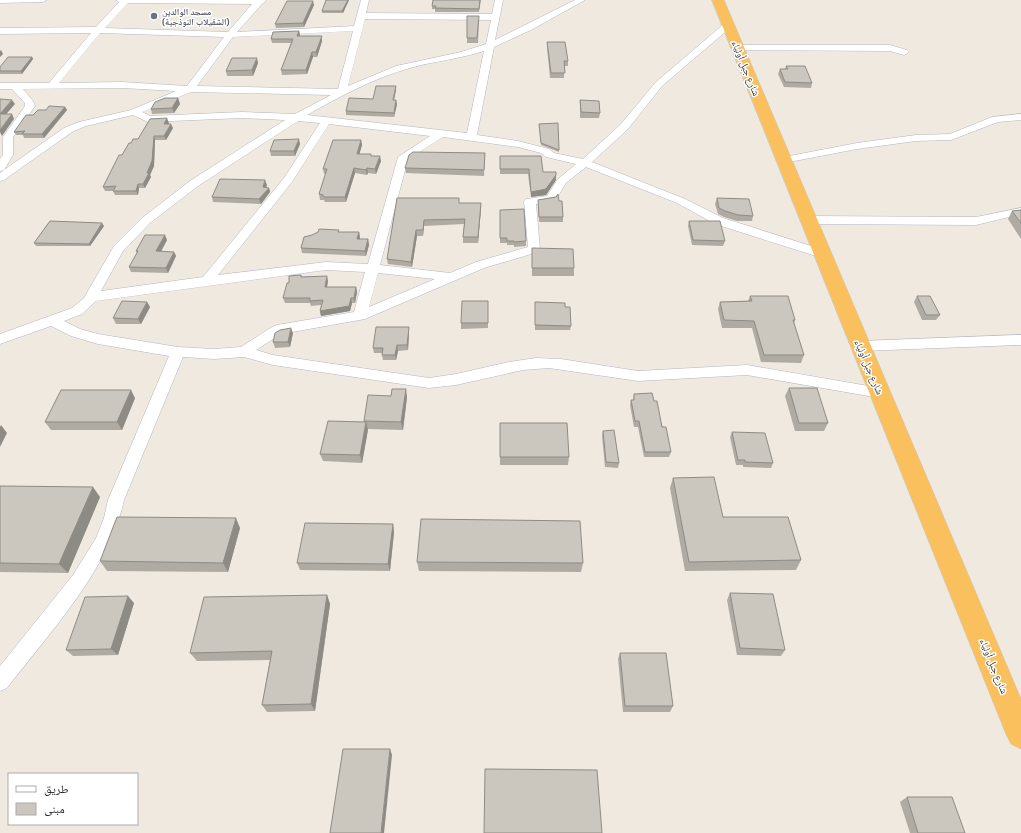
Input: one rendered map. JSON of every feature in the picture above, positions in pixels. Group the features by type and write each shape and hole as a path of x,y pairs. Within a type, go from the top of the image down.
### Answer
{"highway":[{"name":"شارع جبل أولياء","path":"718,0 1021,734"}],"street":[{"path":"0,1 43,0"},
{"path":"120,0 261,1"},
{"path":"52,85 98,30 126,0"},
{"path":"342,92 365,0"},
{"path":"471,137 499,0"},
{"path":"0,339 83,307 91,297 118,250 125,241 161,208 174,197 294,117 342,92 401,68 462,55 490,46 546,20 581,0"},
{"path":"0,178 68,130 83,124 134,112 190,89 230,35 261,1"},
{"path":"361,16 496,17"},
{"path":"244,352 277,330 360,316 480,265 534,248 530,201 551,199 562,181 595,154 624,127 659,84 728,25"},
{"path":"0,31 98,30 230,35 357,28"},
{"path":"738,48 890,48 904,52"},
{"path":"0,86 122,85 190,89 342,92"},
{"path":"0,168 8,137 30,106 30,103 15,86"},
{"path":"134,112 148,119 242,115 294,117 471,137 518,144 544,151 550,155 584,162 681,201 719,221 822,254"},
{"path":"784,160 872,143 916,138 951,137 996,119 1021,118"},
{"path":"996,119 1021,126"},
{"path":"207,281 288,180 326,121"},
{"path":"360,316 403,157 440,134"},
{"path":"808,220 976,220 1012,211 1021,211"},
{"path":"91,297 326,266 373,268 453,277"},
{"path":"51,320 76,332 98,339 178,352 214,354 244,352 273,360 429,383 445,382 526,364 550,363 617,374 639,376 726,369 747,370 880,393"},
{"path":"861,346 1021,340"},
{"path":"0,681 79,581 103,541 112,518 116,500 178,352"}],"building":[{"path":"326,0 348,0 342,11 322,11"},
{"path":"433,0 480,0 479,9 435,8 436,6 432,6"},
{"path":"287,1 313,1 303,23 275,24"},
{"path":"467,16 479,16 477,38 467,38"},
{"path":"299,31 297,36 322,36 316,52 312,52 306,70 281,70 293,39 271,39 273,32"},
{"path":"547,42 565,42 568,61 564,61 565,73 551,73"},
{"path":"8,57 32,57 21,71 0,71 0,67"},
{"path":"232,58 257,58 252,70 226,71"},
{"path":"786,66 805,66 812,83 785,82 780,69 788,69"},
{"path":"376,86 396,86 393,100 396,100 394,113 346,111 349,98 373,99"},
{"path":"165,98 178,98 172,108 151,109 155,102"},
{"path":"0,99 12,100 0,114"},
{"path":"580,100 599,101 600,113 581,112"},
{"path":"49,106 65,107 42,134 22,134 25,131 14,132 26,115 33,115 38,110 46,110"},
{"path":"0,114 12,114 0,130"},
{"path":"167,118 164,124 171,124 164,136 154,136 152,161 147,173 149,173 143,184 138,184 136,191 113,191 116,186 103,187 119,155 122,155 133,139 138,139 150,119"},
{"path":"558,123 559,150 541,143 539,124"},
{"path":"299,139 294,151 270,151 274,140"},
{"path":"333,140 361,140 357,154 371,154 371,156 380,156 375,169 367,168 366,170 354,168 345,197 324,197 323,195 319,194 327,169 323,169"},
{"path":"413,152 485,153 484,170 405,168 409,155"},
{"path":"500,156 541,156 543,172 556,172 556,175 546,189 531,192 529,169 500,169"},
{"path":"220,179 265,180 263,187 269,188 259,199 212,197"},
{"path":"558,194 559,201 562,201 563,217 539,217 538,200 556,197"},
{"path":"397,198 459,198 459,203 481,203 478,237 463,237 465,219 424,220 423,230 416,230 411,262 387,259"},
{"path":"717,198 749,199 753,216 738,215 719,208"},
{"path":"524,209 526,241 514,242 507,241 507,238 500,238 500,210"},
{"path":"1021,210 1021,223 1012,211"},
{"path":"50,221 102,223 89,244 34,243"},
{"path":"689,221 720,221 725,241 693,240"},
{"path":"319,229 339,230 338,232 359,232 357,239 368,239 365,251 301,248 304,237 318,232"},
{"path":"145,235 165,235 156,251 174,252 166,268 129,267"},
{"path":"532,248 573,249 574,268 532,268"},
{"path":"301,275 301,277 327,276 325,287 356,287 354,298 351,298 349,306 320,311 323,300 310,301 310,298 283,298 287,283 289,283 289,276"},
{"path":"750,296 788,296 795,320 793,320 804,355 764,355 754,321 724,320 720,302 752,301"},
{"path":"917,296 930,296 940,315 926,315"},
{"path":"122,301 147,302 138,319 113,318"},
{"path":"462,301 488,301 488,323 461,323"},
{"path":"535,302 565,303 565,307 570,307 571,326 535,325"},
{"path":"376,327 409,327 407,345 397,345 395,355 382,355 383,348 373,348"},
{"path":"291,328 288,342 273,342 275,333 280,330"},
{"path":"789,388 817,388 828,423 799,423"},
{"path":"392,389 406,389 401,422 364,421 368,395 391,396"},
{"path":"61,390 131,390 117,422 45,422"},
{"path":"652,393 654,401 657,401 662,427 666,427 671,452 645,452 639,421 635,421 631,400 634,400 634,394"},
{"path":"328,421 366,422 360,455 320,454"},
{"path":"500,423 567,423 569,457 500,457"},
{"path":"614,430 619,463 606,462 603,431"},
{"path":"732,432 765,433 773,463 745,462 745,460 738,460"},
{"path":"714,477 723,517 788,517 801,560 689,562 673,478"},
{"path":"0,486 93,487 59,564 0,563"},
{"path":"117,517 236,518 223,563 100,561"},
{"path":"421,519 580,521 583,563 417,562"},
{"path":"305,523 393,524 388,564 297,563"},
{"path":"730,593 773,594 785,650 740,648"},
{"path":"327,595 311,704 262,705 272,651 190,653 204,597"},
{"path":"128,596 111,649 66,650 85,597"},
{"path":"620,653 666,653 673,706 625,706"},
{"path":"343,749 390,749 381,833 330,833"},
{"path":"485,769 597,770 602,833 484,833"},
{"path":"907,797 952,797 965,833 918,833"}],"place":[{"name":"مسجد الوالدين (الشقيلاب النوذجية)","path":"154,16"}]}
